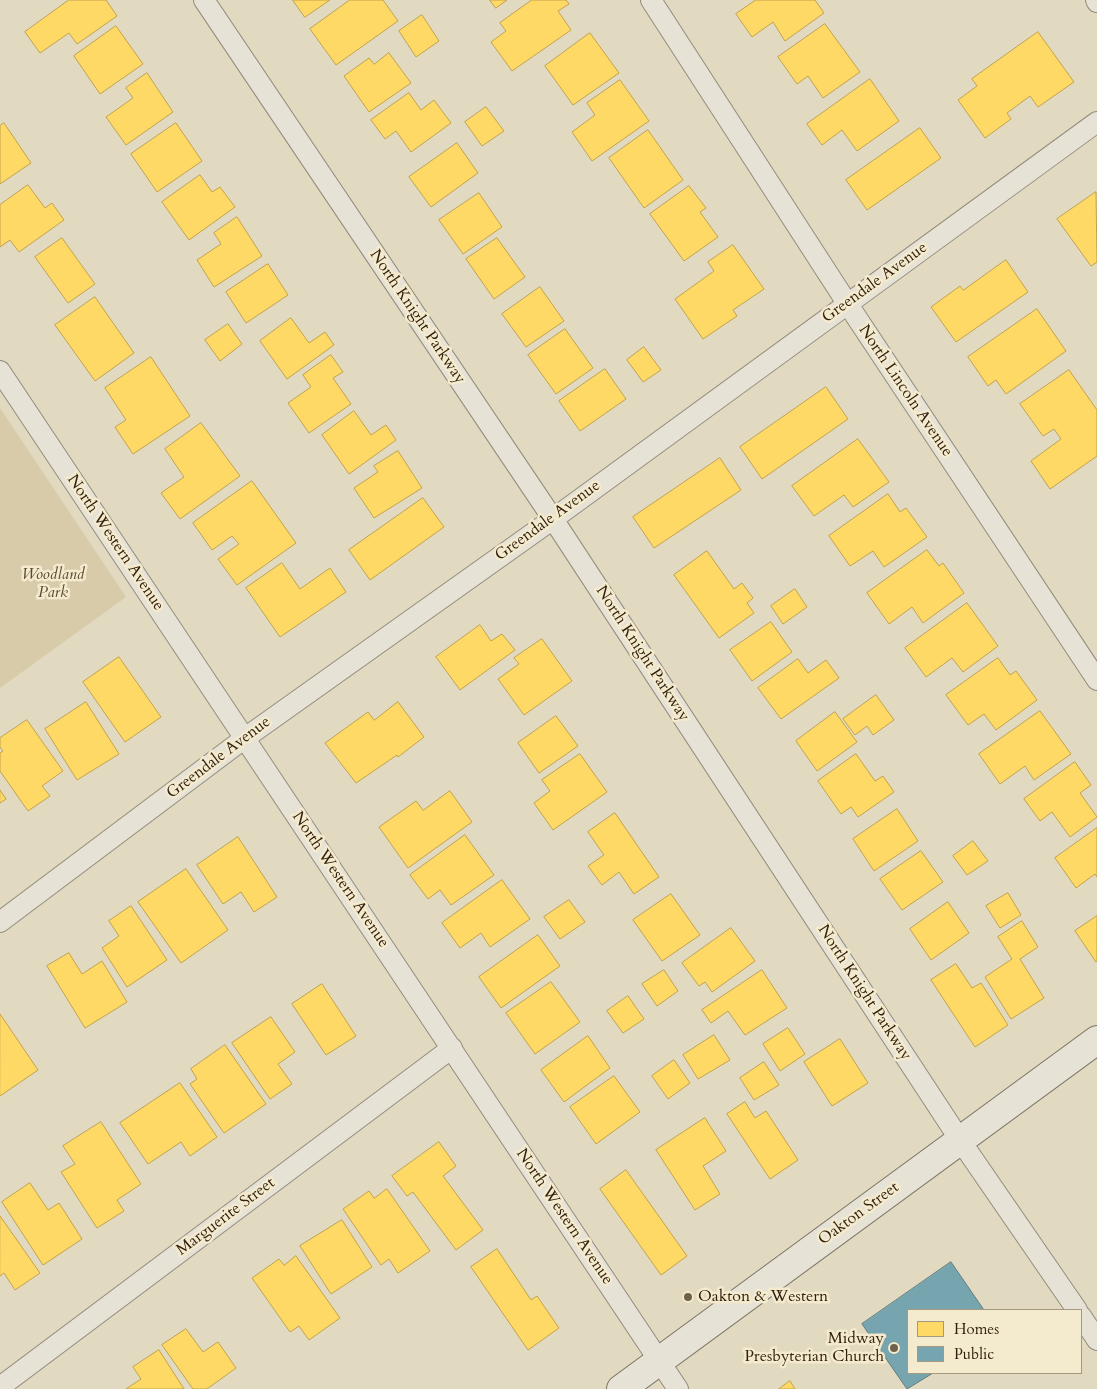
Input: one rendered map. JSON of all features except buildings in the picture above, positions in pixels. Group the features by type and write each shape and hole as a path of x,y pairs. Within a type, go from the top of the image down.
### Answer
{"main road":[{"name":"Oakton Street","path":"621,1389 1097,1040"}],"street":[{"name":"North Knight Parkway","path":"204,0 553,519 960,1140 1076,1309"},
{"name":"North Lincoln Avenue","path":"651,0 847,303 1097,680"},
{"name":"Greendale Avenue","path":"0,922 245,738 553,519 1097,122"},
{"name":"North Western Avenue","path":"0,371 678,1389"},
{"name":"Marguerite Street","path":"0,1386 452,1048"},
{"path":"1082,1318 1097,1340"}],"green space":[{"name":"Woodland Park","path":"0,408 126,597 0,688"}],"place":[{"name":"Oakton & Western","path":"688,1297"},
{"name":"Midway Presbyterian Church","path":"894,1348"}]}
